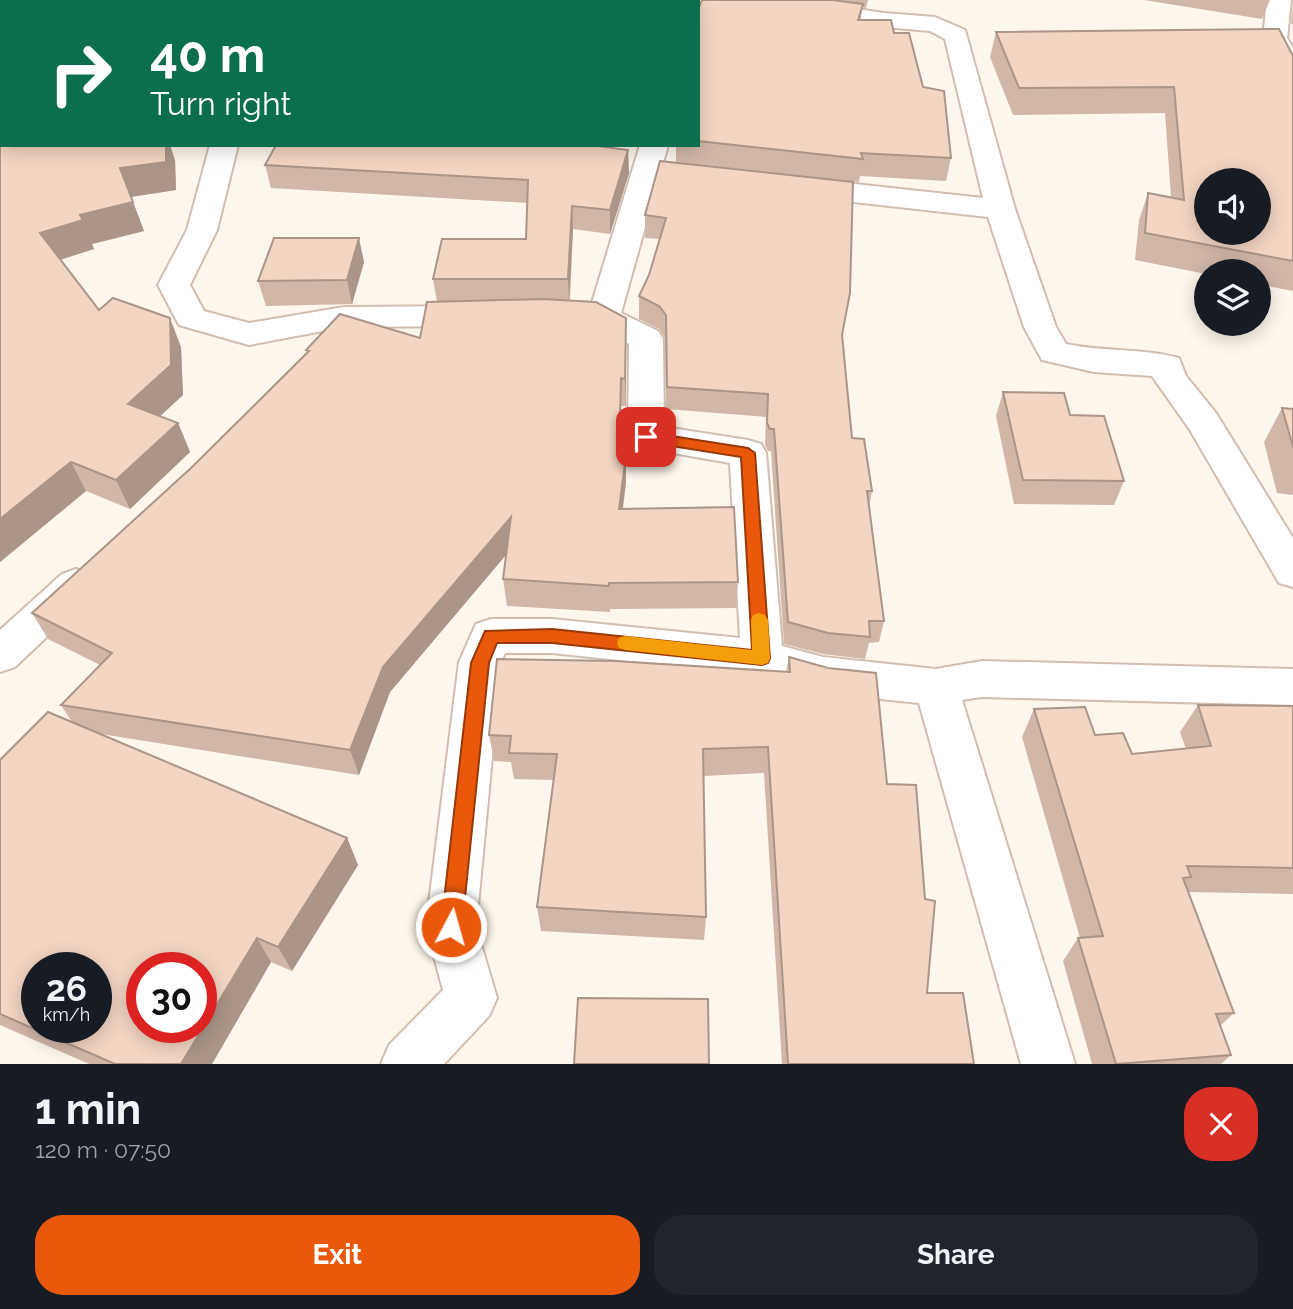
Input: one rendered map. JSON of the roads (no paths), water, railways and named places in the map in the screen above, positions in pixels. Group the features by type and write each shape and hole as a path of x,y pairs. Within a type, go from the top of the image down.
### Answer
{"street":[{"path":"747,0 884,20 935,24 956,35 1000,209 1040,327 1054,352 1094,362 1167,366 1169,378 1203,422 1293,572"},
{"path":"1279,0 1275,38 1293,70"},
{"path":"223,147 202,230 174,285 191,318 250,334 344,317 604,317 646,339 646,437 748,453 762,658"},
{"path":"604,317 659,163"},
{"path":"769,184 1000,209"},
{"path":"307,355 332,328 418,318"},
{"path":"0,655 98,564"},
{"path":"408,1064 471,998 451,927 480,663 491,636 552,636 762,658 823,675 936,687 982,679 1293,687"},
{"path":"936,687 1048,1064"}]}
